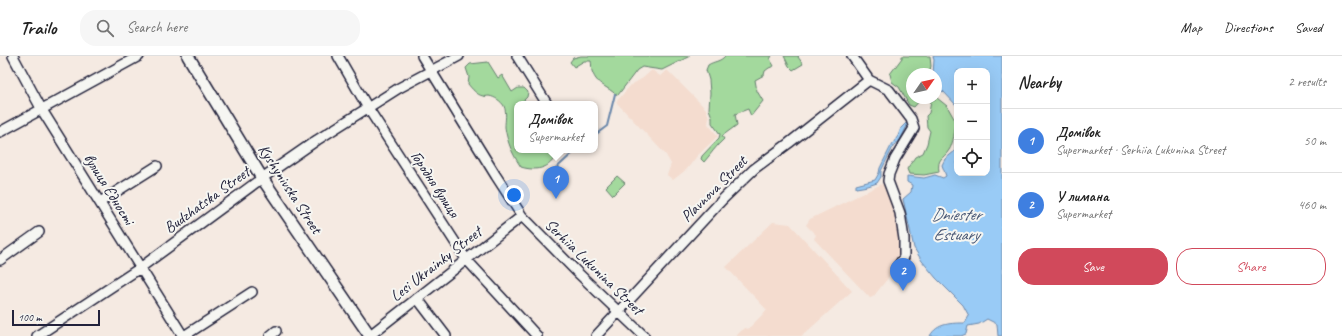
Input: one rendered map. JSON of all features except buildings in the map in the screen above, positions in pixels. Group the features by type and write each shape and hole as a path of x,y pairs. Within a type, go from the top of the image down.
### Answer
{"main road":[{"name":"Kyshynivska Street","path":"188,56 262,178 370,336"}],"street":[{"name":"вулиця Єдності","path":"13,56 42,110 184,336"},
{"path":"0,132 138,56"},
{"name":"Городня вулиця","path":"338,56 368,108 466,260 538,336"},
{"name":"Serhiia Lukunina Street","path":"422,56 522,216 577,272 644,336"},
{"name":"Budzhatska Street","path":"37,336 140,268 262,178 317,140 399,88 459,56"},
{"path":"516,56 545,101"},
{"path":"852,56 868,80 889,90 912,119 914,128 895,159 888,181 900,213 904,239 904,257 896,269"},
{"name":"Plavnova Street","path":"596,336 723,199 754,169 868,80"},
{"path":"100,202 157,166"},
{"name":"Lesi Ukrainky Street","path":"370,336 522,216"},
{"path":"0,257 39,232"},
{"path":"184,336 252,292"},
{"path":"417,298 446,336"}],"shaded area":[{"path":"652,70 660,76 667,70 706,109 709,117 708,124 718,136 697,156 687,169 673,180 667,175 671,164 666,155 616,102 631,85 643,78"},
{"path":"886,182 898,213 902,253 888,278 873,297 870,298 814,239 816,235 806,225 810,219"},
{"path":"773,222 790,224 852,291 802,336 736,336 744,328 748,329 767,310 726,267"}],"green space":[{"path":"581,56 690,56 662,70 642,67 637,70 618,95 596,79 592,71 591,61 584,61 574,67 570,62 573,58"},
{"path":"725,56 772,56 770,59 774,66 769,68 765,71 764,75 755,80 757,91 763,101 751,116 748,109 735,114 737,125 722,136 724,139 704,162 701,159 702,156 719,138 720,134 712,123 712,117 709,109 709,80 706,70 708,65"},
{"path":"784,56 799,56 798,57 803,64 793,70 789,66"},
{"path":"902,56 930,56 931,66 930,68 906,68 906,100 899,87 892,82 890,74"},
{"path":"488,62 498,78 502,75 512,92 518,88 524,88 528,92 527,97 523,101 514,101 514,153 556,153 549,165 539,169 521,167 513,153 507,138 505,127 506,114 504,106 500,101 493,97 479,94 468,84 469,77 466,68 470,64"},
{"path":"942,102 947,106 954,118 954,137 952,144 940,161 939,172 924,175 909,174 907,169 915,157 923,153 927,144 930,131 927,127 926,116 929,113 930,104 942,104"},
{"path":"908,104 917,104 914,107"},
{"path":"617,176 625,183 613,195 606,187"}],"water":[{"name":"Dniester Estuary","path":"933,56 1002,56 1002,336 998,336 997,324 987,319 979,324 968,326 966,334 961,336 930,336 937,328 941,326 965,323 969,316 963,305 936,278 922,261 914,248 903,199 911,192 912,185 907,182 907,176 924,178 935,175 943,178 946,176 942,165 945,159 954,152 954,176 990,176 990,68 954,68 954,103 942,91 942,68 933,68"},
{"path":"906,123 908,124 900,140 894,145 881,171 881,177 877,183 856,188 856,185 875,180 891,146 898,136 901,128"}],"waterway":[{"path":"598,133 607,126 615,94"},
{"path":"551,173 573,153"}],"place":[{"name":"Домівок","path":"556,199"},
{"name":"У лимана","path":"903,291"}]}
